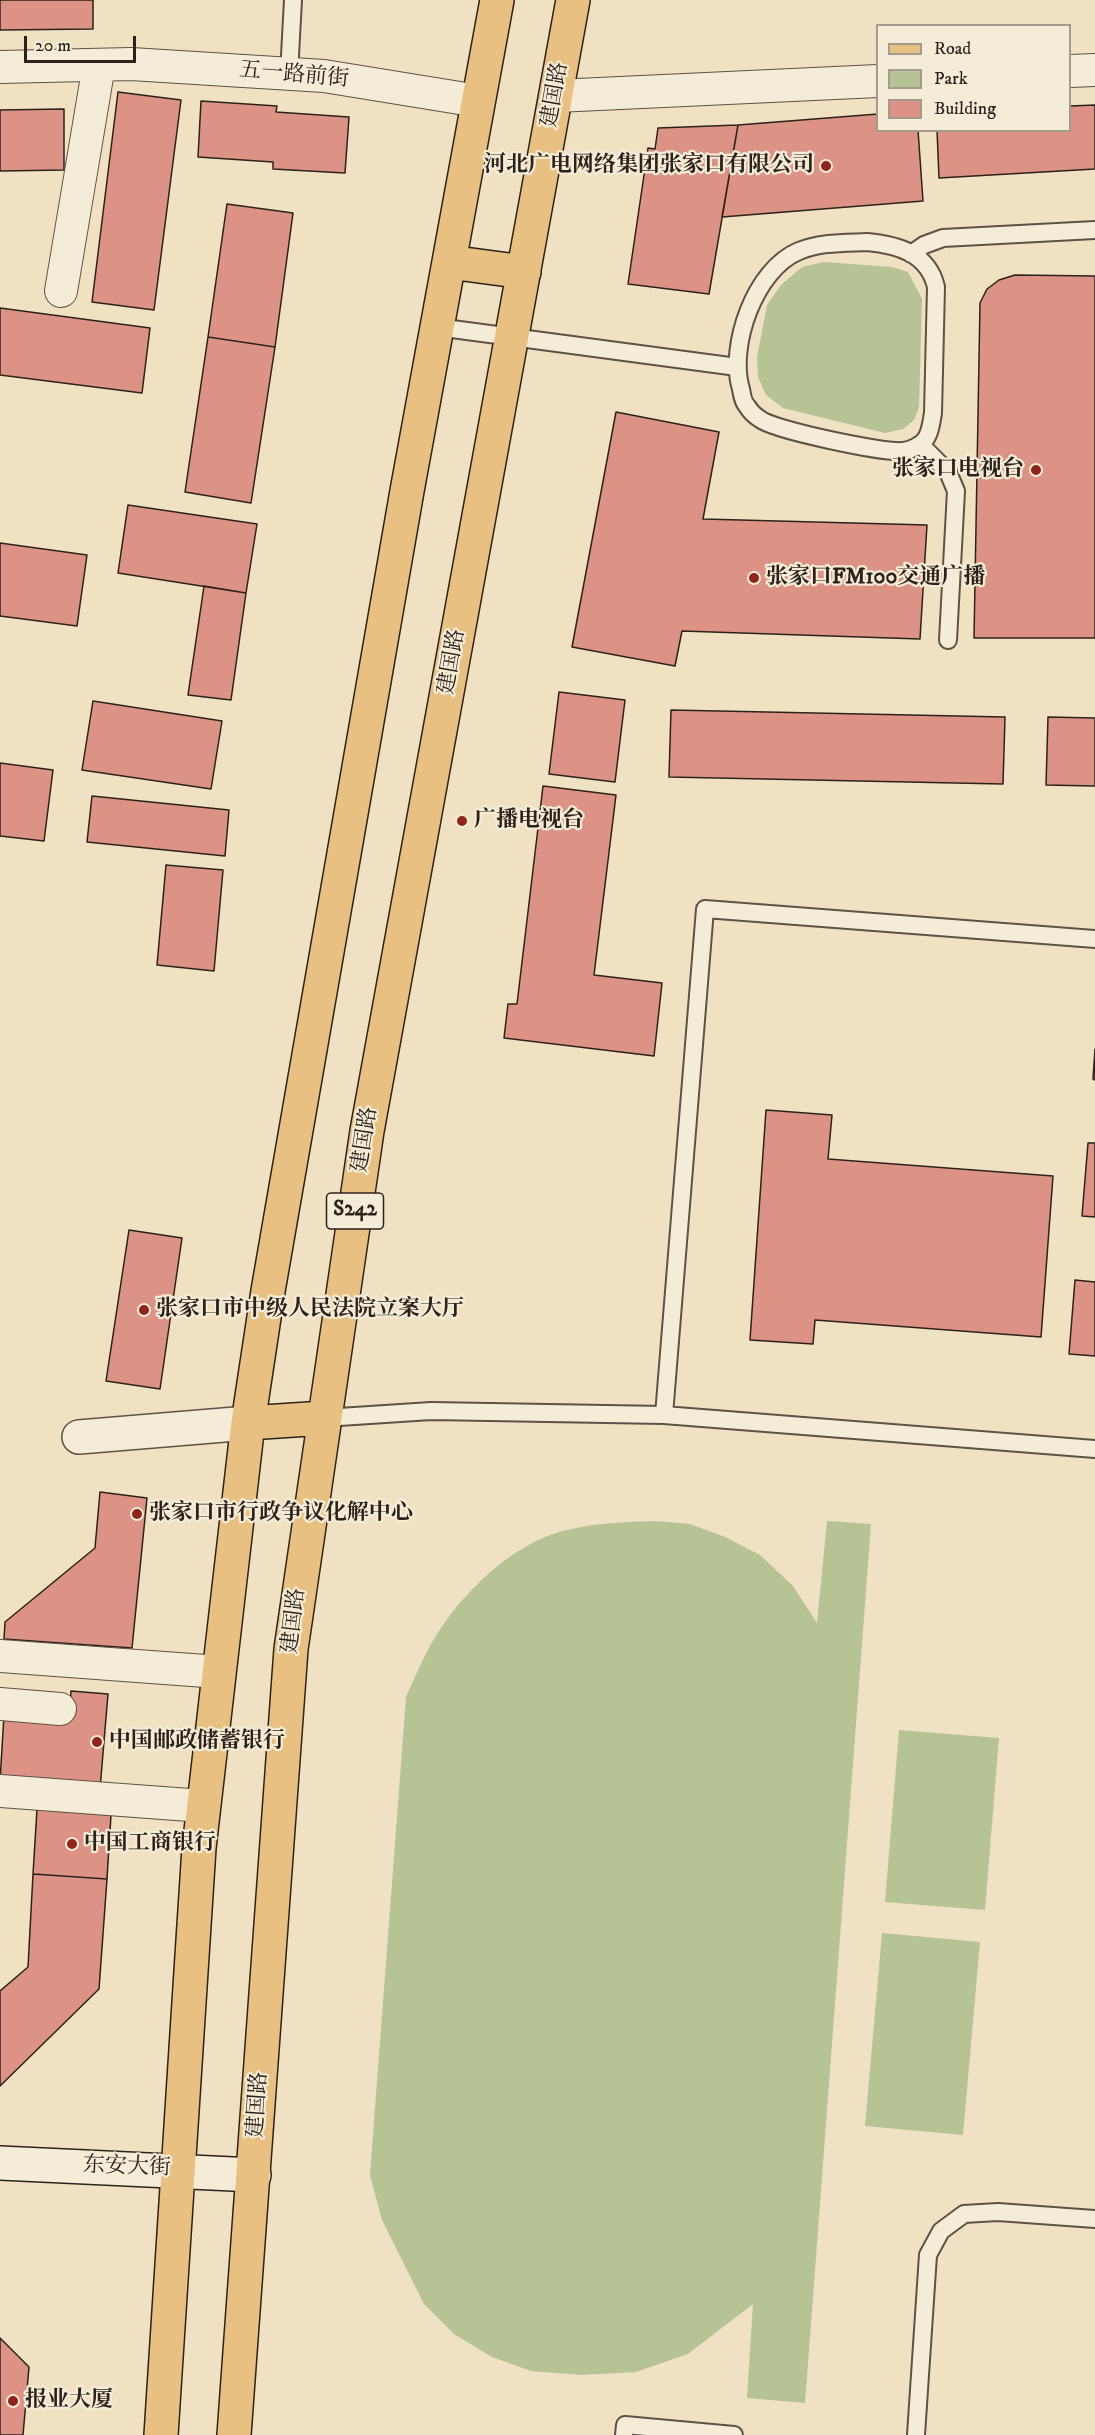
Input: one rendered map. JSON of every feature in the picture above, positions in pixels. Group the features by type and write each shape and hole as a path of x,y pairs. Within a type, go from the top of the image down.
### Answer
{"main road":[{"path":"161,2435 199,1848 248,1423 272,1268 496,0"},
{"name":"建国路","path":"234,2435 291,1649 367,1131 573,0"},
{"path":"449,262 524,272"},
{"path":"79,1437 324,1418"},
{"name":"东安大街","path":"0,2163 254,2175"}],"street":[{"name":"五一路前街","path":"0,67 131,64 324,76 478,101"},
{"path":"61,291 99,65"},
{"path":"1071,71 1095,70"},
{"path":"556,96 876,81"},
{"path":"0,1656 219,1672"},
{"path":"0,1704 60,1709"},
{"path":"0,1791 203,1806"}],"lane":[{"path":"289,74 293,0"},
{"path":"911,254 924,245 943,238 1095,230"},
{"path":"867,242 885,244 911,254 932,270 936,287 933,413 930,432 921,445 902,451 885,450 788,431 760,420 745,404 738,380 740,338 756,294 783,262 798,251 818,246 867,242"},
{"path":"437,327 737,368"},
{"path":"921,445 948,472 956,491 948,640"},
{"path":"664,1414 705,909 1095,939"},
{"path":"324,1418 431,1411 664,1414 1095,1449"},
{"path":"916,2435 928,2255 941,2231 964,2214 998,2212 1095,2219"},
{"path":"624,2435 625,2425 734,2435"}],"green space":[{"path":"824,262 892,267 908,272 922,299 919,407 914,420 903,429 885,433 783,408 766,395 758,377 757,357 767,305 781,285 802,267"},
{"path":"654,1521 690,1524 725,1537 760,1555 793,1586 817,1623 827,1521 871,1524 805,2403 747,2398 753,2304 688,2354 636,2372 582,2375 531,2371 492,2357 454,2334 424,2304 382,2220 370,2175 406,1697 419,1667 439,1631 468,1593 505,1560 525,1547 567,1530 599,1524"},
{"path":"899,1730 999,1738 985,1910 885,1902"},
{"path":"882,1933 980,1942 963,2135 865,2126"}],"building":[{"path":"0,0 93,0 93,29 0,30"},
{"path":"118,92 181,100 154,310 92,302"},
{"path":"201,101 277,106 276,112 349,117 345,173 273,169 273,162 198,157"},
{"path":"1095,105 1095,169 939,178 937,132 1071,132 1071,106"},
{"path":"64,109 64,170 0,171 0,110"},
{"name":"河北广电网络集团张家口有限公司","path":"876,114 876,132 918,132 923,201 722,217 738,125"},
{"path":"738,125 709,294 628,284 648,148 655,149 658,128"},
{"path":"227,204 293,213 275,347 208,337"},
{"name":"张家口电视台","path":"1015,275 1095,276 1095,638 974,638 980,303 987,289 999,280"},
{"path":"0,308 150,328 142,393 0,375"},
{"path":"208,337 275,347 251,503 185,492"},
{"name":"张家口FM100交通广播","path":"616,412 719,432 703,519 927,525 920,639 682,631 675,666 572,647"},
{"path":"128,505 257,524 246,593 118,573"},
{"path":"0,543 87,555 77,626 0,616"},
{"path":"204,586 246,593 231,700 188,695"},
{"path":"559,692 625,700 615,782 549,774"},
{"path":"93,701 222,721 211,789 82,770"},
{"path":"671,710 1005,717 1003,784 669,777"},
{"path":"1048,717 1095,718 1095,786 1046,785"},
{"path":"0,763 53,770 44,841 0,836"},
{"path":"543,786 616,795 594,975 662,983 654,1056 504,1038 508,1004 517,1004"},
{"path":"92,796 229,810 225,856 87,842"},
{"path":"166,865 223,870 214,971 157,965"},
{"path":"1095,1049 1095,1080 1093,1079"},
{"path":"766,1110 832,1115 828,1159 1053,1176 1041,1337 815,1320 813,1344 750,1340"},
{"path":"1088,1143 1095,1143 1095,1217 1082,1216"},
{"name":"张家口市中级人民法院立案大厅","path":"129,1230 182,1238 160,1389 106,1381"},
{"path":"1075,1280 1095,1282 1095,1356 1069,1354"},
{"path":"100,1492 147,1498 132,1648 4,1639 5,1622 95,1548"},
{"path":"71,1691 108,1694 100,1789 0,1781 4,1715 69,1720"},
{"name":"中国工商银行","path":"37,1809 111,1815 107,1879 33,1874"},
{"path":"33,1874 107,1879 99,1989 0,2086 0,1991 28,1967"},
{"name":"报业大厦","path":"0,2338 29,2367 23,2435 0,2435"}],"place":[{"name":"河北广电网络集团张家口有限公司","path":"826,166"},
{"name":"张家口电视台","path":"1036,470"},
{"name":"张家口FM100交通广播","path":"754,578"},
{"name":"广播电视台","path":"462,821"},
{"name":"张家口市中级人民法院立案大厅","path":"144,1310"},
{"name":"张家口市行政争议化解中心","path":"137,1514"},
{"name":"中国邮政储蓄银行","path":"97,1742"},
{"name":"中国工商银行","path":"72,1844"},
{"name":"报业大厦","path":"13,2401"}]}
